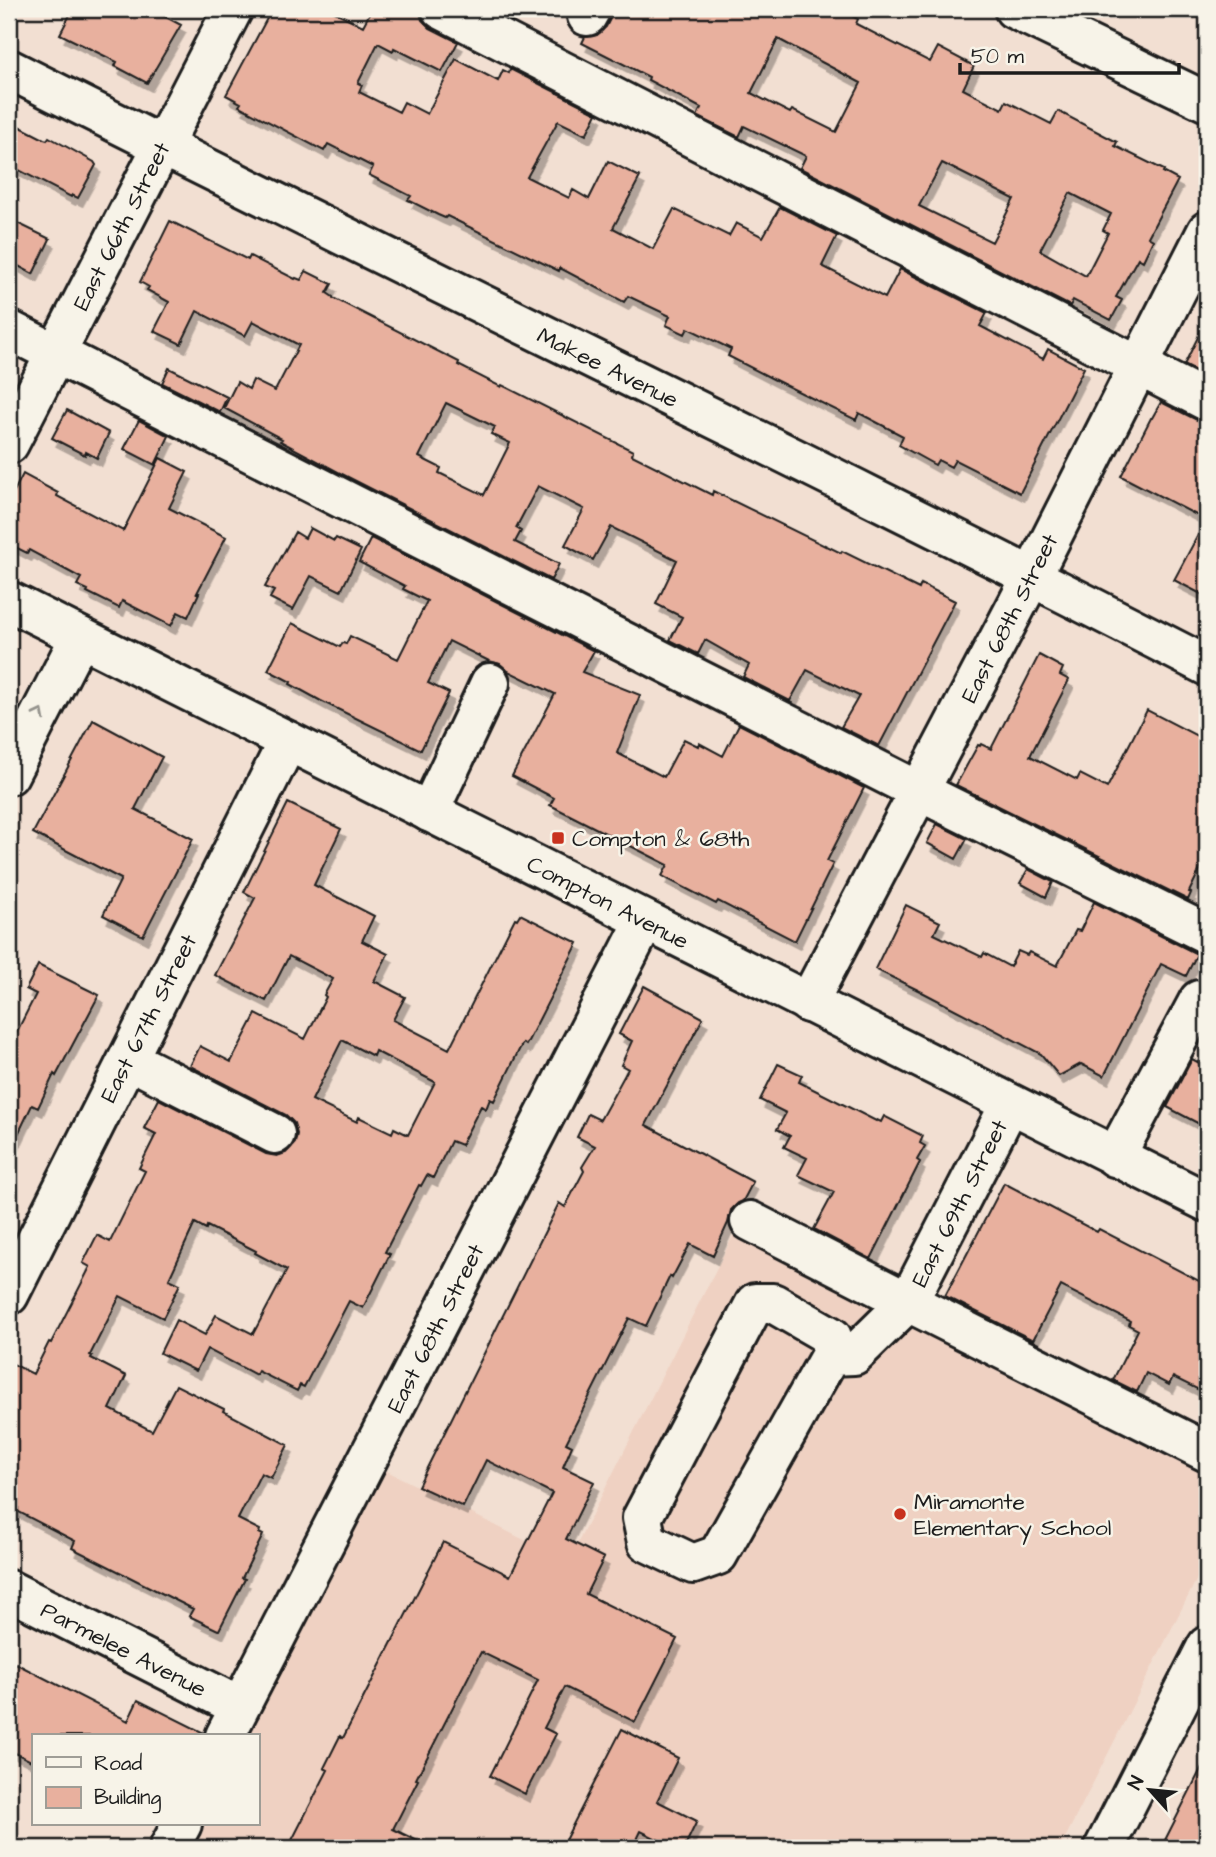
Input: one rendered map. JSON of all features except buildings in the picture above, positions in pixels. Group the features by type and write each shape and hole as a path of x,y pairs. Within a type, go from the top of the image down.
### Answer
{"street":[{"name":"East 66th Street","path":"9,444 233,9"},
{"path":"441,9 1207,401"},
{"path":"1014,9 1207,102"},
{"name":"Makee Avenue","path":"9,69 1032,576 1207,666"},
{"name":"East 68th Street","path":"808,1003 1032,576 1207,232"},
{"path":"9,330 1207,934"},
{"name":"Compton Avenue","path":"9,601 1207,1202"},
{"path":"9,775 80,637"},
{"path":"429,813 490,683"},
{"name":"East 67th Street","path":"9,1295 288,741"},
{"name":"East 68th Street","path":"233,1722 645,921"},
{"path":"1115,1157 1199,1000 1207,1004"},
{"path":"128,1059 275,1135"},
{"name":"East 69th Street","path":"830,1356 854,1354 908,1302 1010,1104"},
{"path":"750,1221 1207,1452"},
{"path":"755,1303 773,1303 832,1337 830,1356 718,1555 693,1564 647,1542 642,1518 755,1303"},
{"name":"Parmelee Avenue","path":"9,1590 233,1722"},
{"path":"1104,1848 1207,1646"},
{"path":"169,1848 181,1826"}],"shaded area":[{"name":"Miramonte Elementary School","path":"737,1228 1207,1467 1207,1559 1060,1848 190,1848 201,1826 259,1826 259,1734 248,1734 383,1469 568,1562"}],"place":[{"name":"Compton & 68th","path":"558,838"},
{"name":"Miramonte Elementary School","path":"900,1514"}]}
